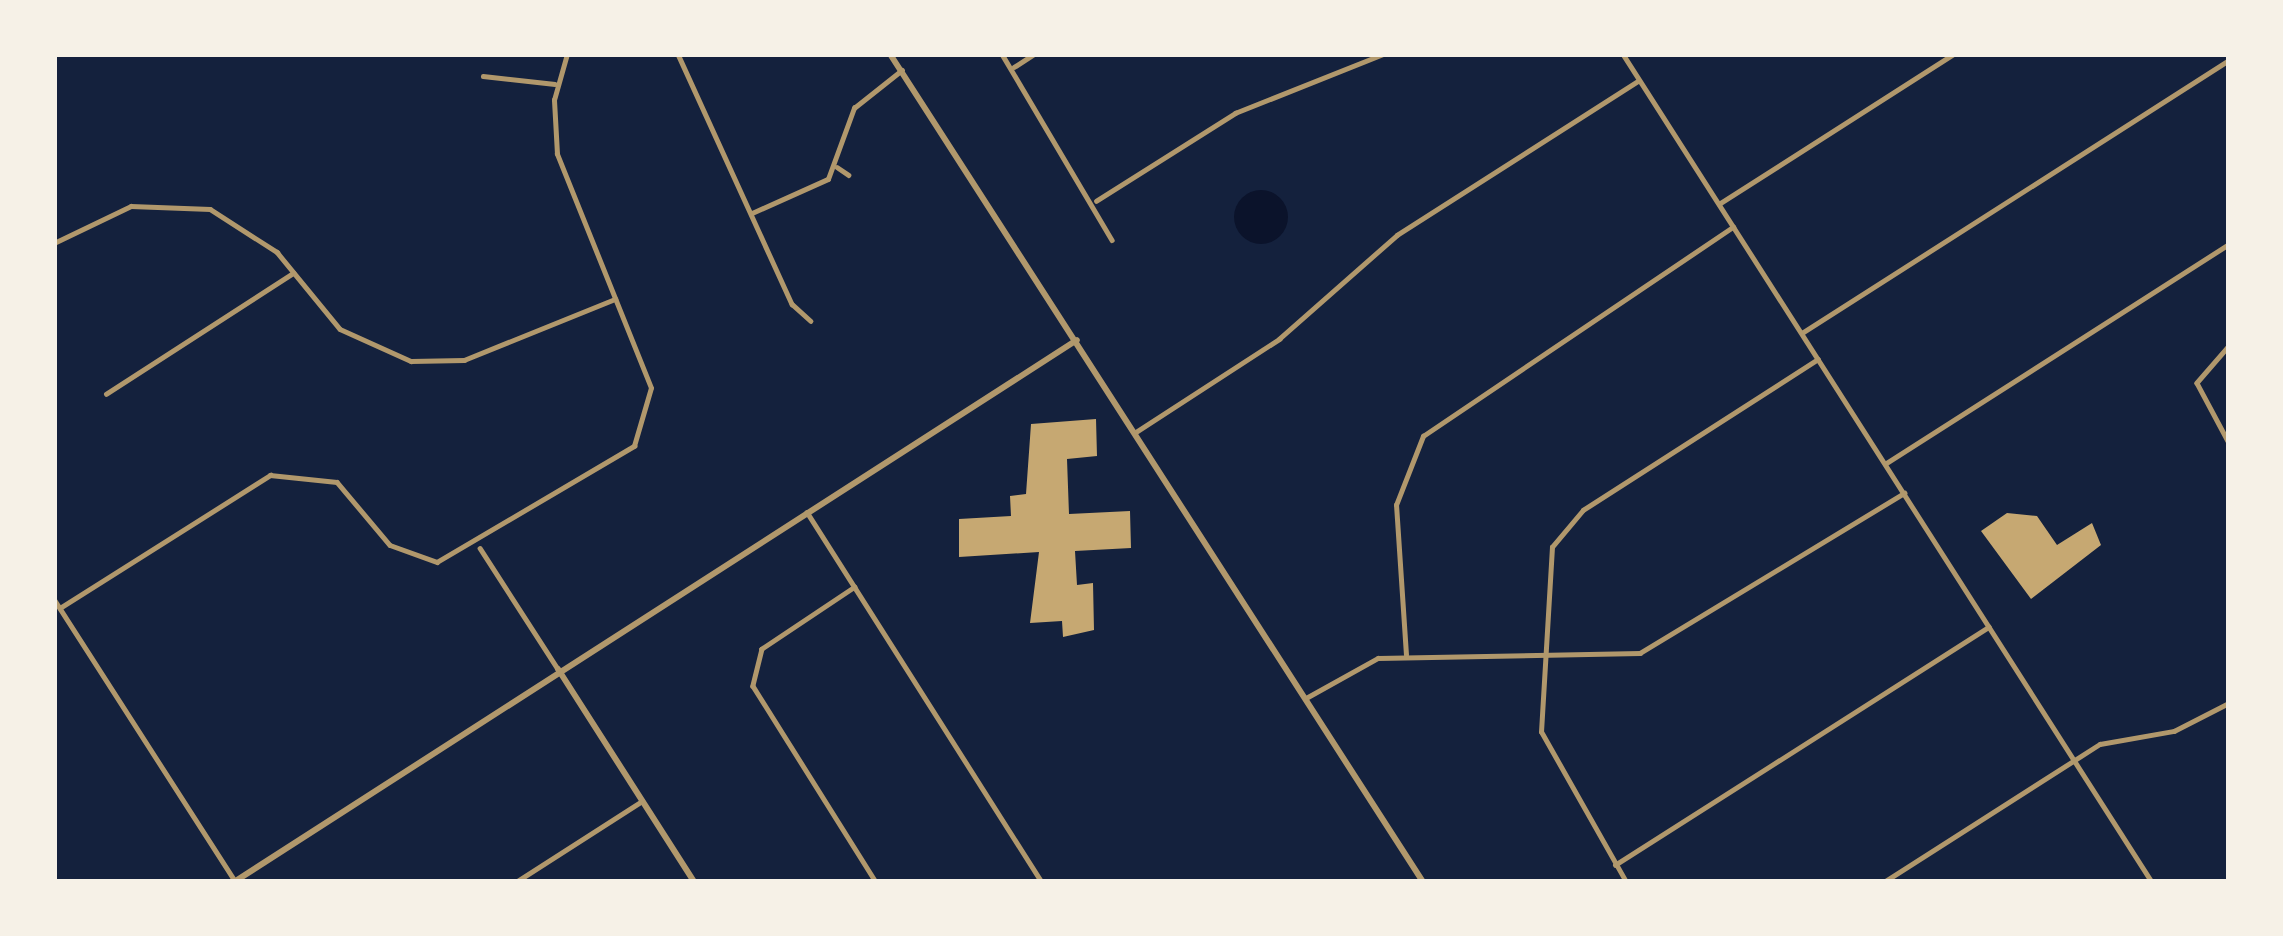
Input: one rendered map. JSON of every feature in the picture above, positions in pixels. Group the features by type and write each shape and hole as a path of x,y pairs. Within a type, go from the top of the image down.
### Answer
{"street":[{"path":"60,608 286,471 338,482 404,555 436,562 479,546 643,434 651,388 556,154 557,84 567,54"},
{"path":"678,54 792,304 811,321"},
{"path":"890,54 1423,882"},
{"path":"1002,54 1096,201 1112,240"},
{"path":"1011,68 1034,54"},
{"path":"1096,201 1235,113 1383,54"},
{"path":"1623,54 2152,882"},
{"path":"1719,204 1954,54"},
{"path":"1802,333 2229,60"},
{"path":"752,213 837,167 854,108 902,70"},
{"path":"483,76 557,84"},
{"path":"1136,432 1279,340 1397,235 1639,80"},
{"path":"837,167 849,175"},
{"path":"54,243 131,206 184,204 247,227 340,329 412,361 464,360 615,299"},
{"path":"1407,657 1396,505 1423,436 1733,226"},
{"path":"1885,464 2229,244"},
{"path":"106,394 293,273"},
{"path":"54,599 235,882 1077,340"},
{"path":"2229,346 2203,370 2200,398 2229,443"},
{"path":"1625,882 1548,755 1541,659 1552,547 1569,520 1818,359"},
{"path":"1306,698 1366,661 1541,659 1662,646 1904,493"},
{"path":"807,511 1042,882"},
{"path":"479,546 694,882"},
{"path":"855,587 772,640 753,686 876,882"},
{"path":"1615,865 1989,627"},
{"path":"1884,882 2074,761 2229,703"},
{"path":"516,882 642,800"}],"water":[{"path":"1261,190 1280,198 1288,217 1280,236 1261,244 1242,236 1234,217 1242,198"}],"building":[{"path":"1096,419 1097,456 1067,459 1069,514 1130,511 1131,548 1075,551 1077,585 1093,583 1094,630 1063,637 1062,621 1030,623 1039,552 959,557 959,519 1011,516 1010,496 1026,494 1031,424"},
{"path":"2007,513 2037,516 2057,545 2092,523 2101,545 2031,599 1981,531"}]}
